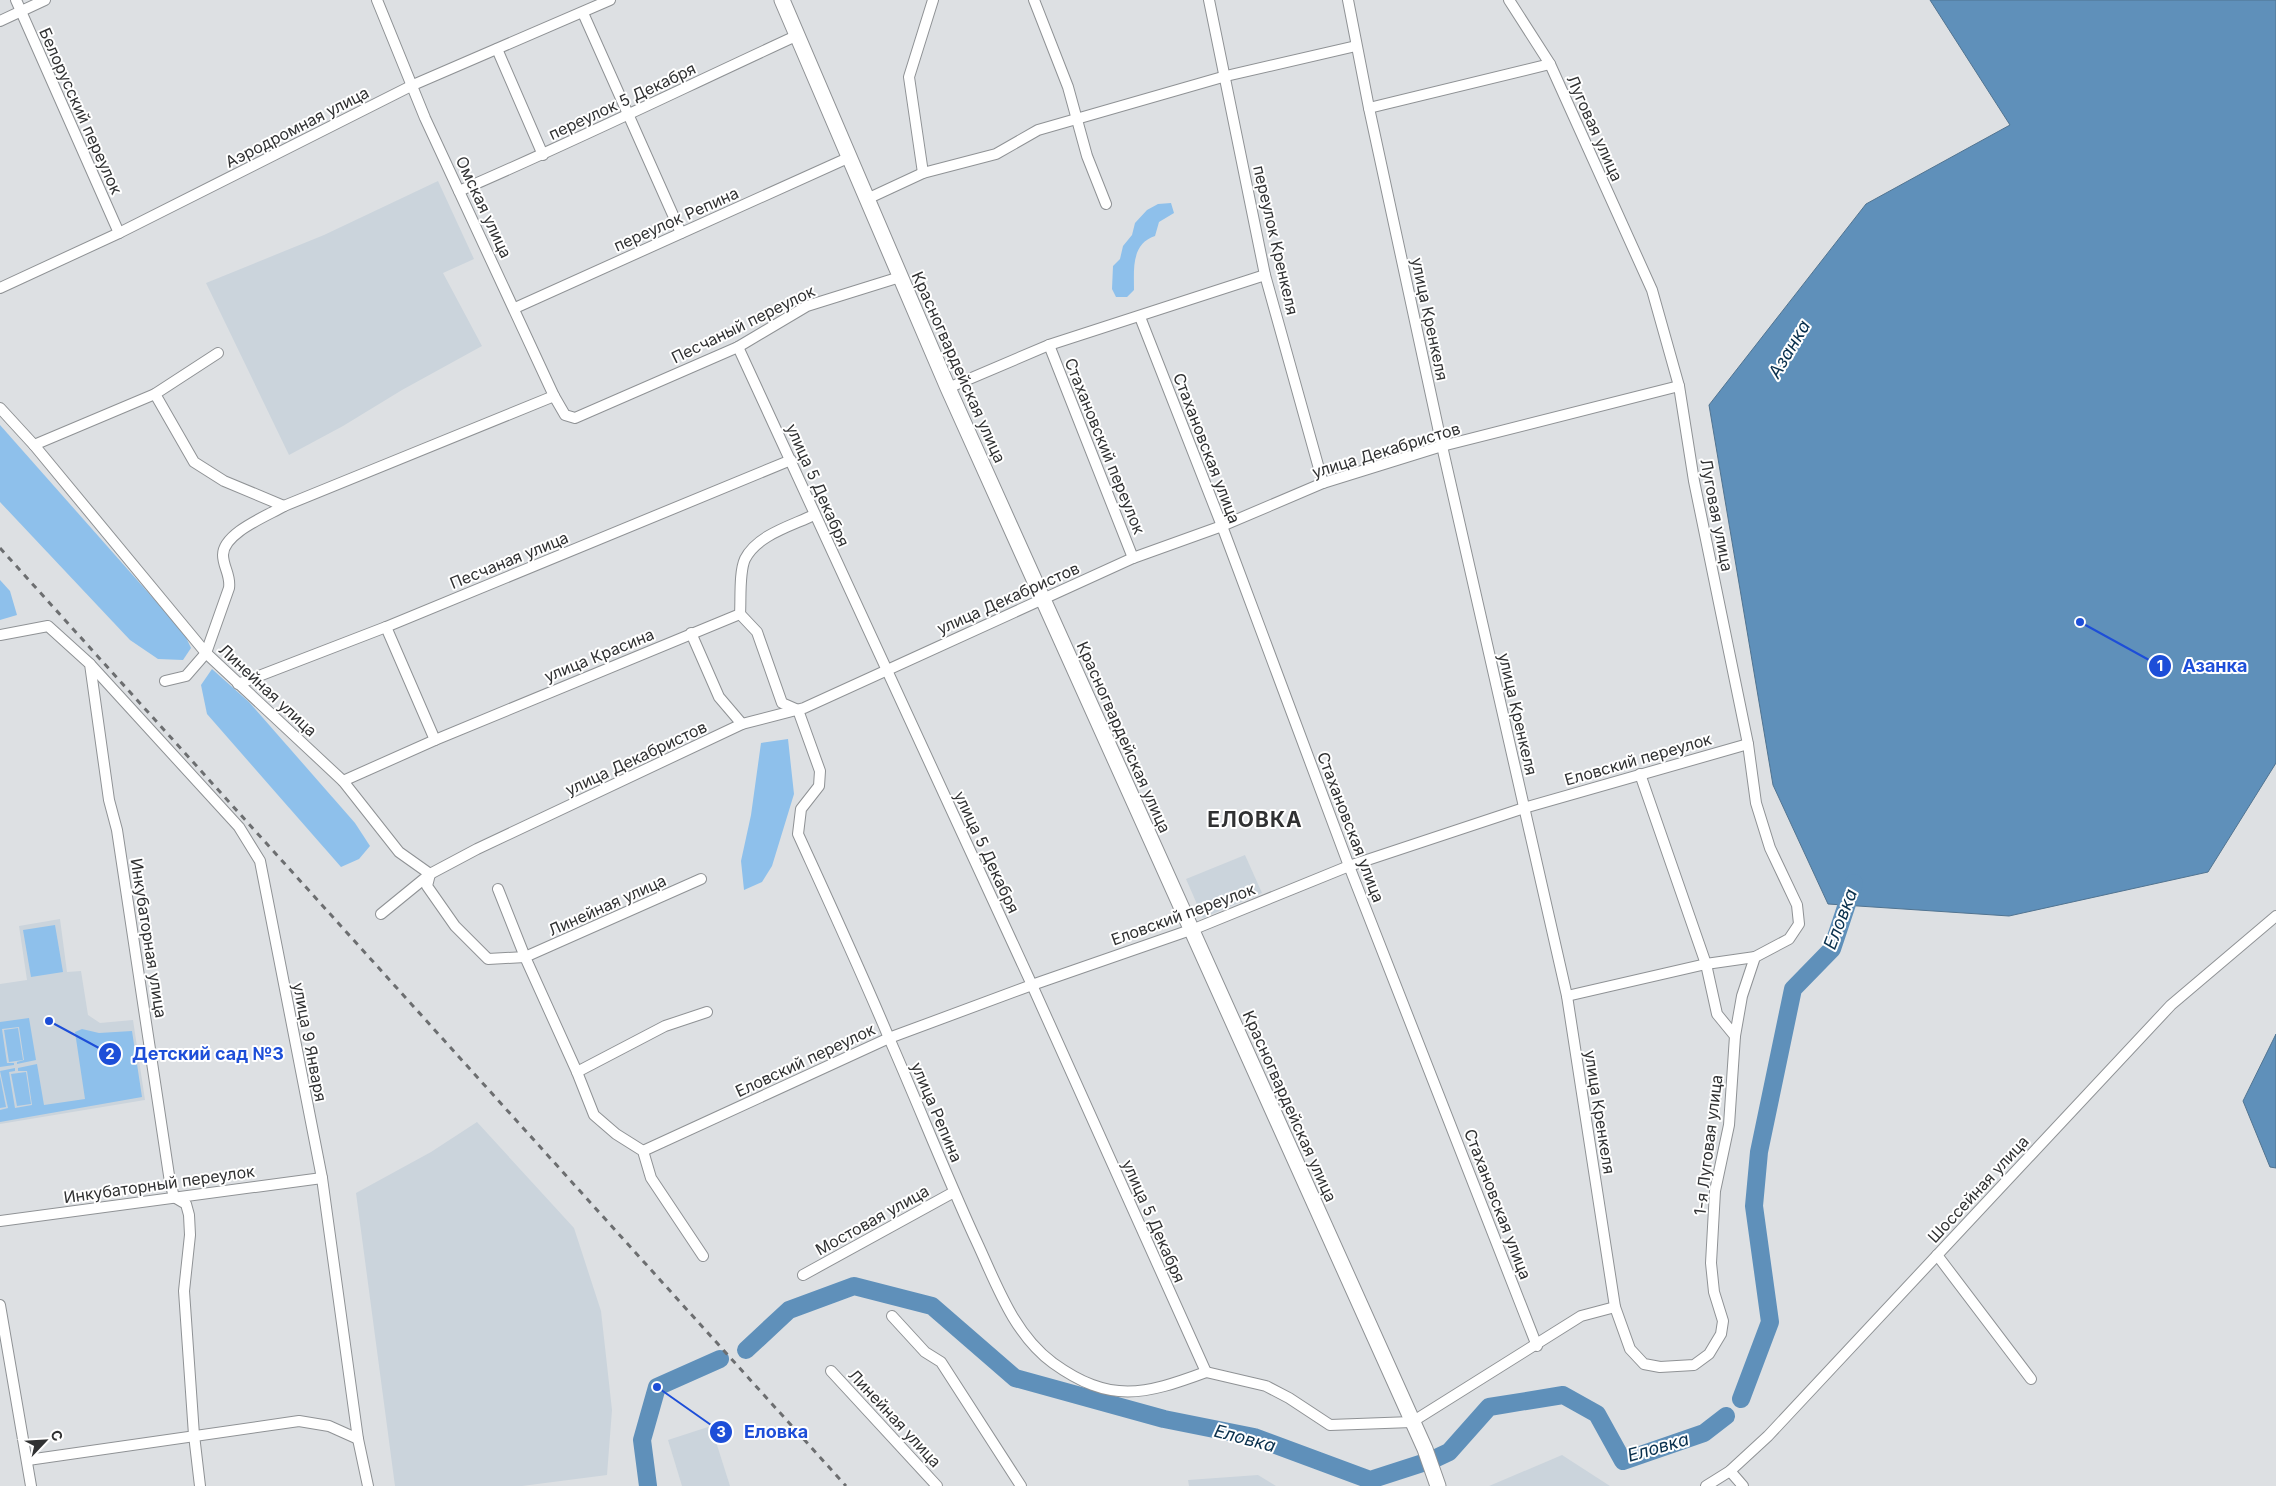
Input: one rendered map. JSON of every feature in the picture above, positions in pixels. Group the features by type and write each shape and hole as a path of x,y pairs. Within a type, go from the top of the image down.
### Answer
{"main road":[{"name":"Красногвардейская улица","path":"782,0 948,388 1425,1449 1438,1486"}],"street":[{"name":"Белорусский переулок","path":"16,0 119,233"},
{"path":"0,21 45,0"},
{"name":"Омская улица","path":"377,0 425,118 515,308 554,396 565,415 575,418"},
{"name":"Аэродромная улица","path":"0,288 119,233 413,85 610,0"},
{"path":"923,173 909,77 933,0"},
{"path":"1034,0 1068,87 1087,156 1106,204"},
{"name":"переулок Кренкеля","path":"1209,0 1265,275 1323,483"},
{"name":"улица Кренкеля","path":"1348,0 1369,108 1442,446 1567,996 1615,1307 1630,1349 1644,1364 1660,1366 1694,1365 1709,1354"},
{"name":"Луговая улица","path":"1509,0 1550,64 1652,290 1679,386 1694,481 1748,744 1756,803 1770,848 1797,904 1799,924 1789,939 1755,957 1706,964 1567,996"},
{"path":"583,13 681,232"},
{"name":"переулок 5 Декабря","path":"459,191 543,155 628,113 798,35"},
{"path":"867,199 923,173 996,154 1038,130 1077,117 1226,76 1356,46"},
{"path":"496,49 543,155"},
{"path":"1369,108 1550,64"},
{"name":"переулок Репина","path":"515,308 850,157"},
{"path":"948,388 1049,345 1265,275"},
{"name":"Песчаный переулок","path":"575,418 738,347 807,306 900,276"},
{"name":"Стахановская улица","path":"1140,317 1222,526 1349,866 1537,1346"},
{"name":"Стахановский переулок","path":"1049,345 1133,558"},
{"name":"улица 5 Декабря","path":"738,347 1032,985 1206,1372"},
{"path":"34,445 155,394 218,353"},
{"name":"улица Декабристов","path":"381,914 430,874 477,849 742,724 798,710 1133,558 1222,526 1323,483 1442,446 1679,386"},
{"path":"155,394 194,462 224,481 284,506"},
{"path":"165,681 186,676 206,652 229,588 230,578 223,563 223,548 230,537 284,506 554,396"},
{"name":"Линейная улица","path":"0,408 34,445 206,652 343,781 399,852 430,874 427,886 454,926 488,959 525,957 701,879"},
{"name":"Песчаная улица","path":"238,684 386,627 791,460"},
{"path":"798,710 782,703 756,632 740,614 741,583 745,560 758,542 814,515"},
{"name":"улица Красина","path":"343,781 435,740 740,614"},
{"path":"0,636 48,626 90,664"},
{"path":"386,627 435,740"},
{"path":"691,633 718,697 742,724"},
{"name":"улица 9 Января","path":"90,664 238,827 260,861 322,1178 358,1439 368,1486"},
{"name":"Инкубаторная улица","path":"90,664 109,800 117,830 174,1197"},
{"name":"улица Репина","path":"798,710 820,771 819,786 801,809 798,834 890,1038 954,1192 1008,1308 1033,1345 1054,1363 1094,1387 1116,1393 1139,1392 1173,1384 1206,1372"},
{"name":"Еловский переулок","path":"643,1151 890,1038 1191,929 1349,866 1524,808 1748,744"},
{"path":"1640,774 1706,964 1718,1014 1735,1036"},
{"path":"498,889 525,957 578,1072 594,1115 616,1134 643,1151 651,1178 702,1256"},
{"name":"Шоссейная улица","path":"1706,1486 1730,1471 1768,1436 2171,1005 2276,916"},
{"path":"1735,1036 1742,996 1755,957"},
{"path":"578,1072 664,1026 708,1012"},
{"name":"1-я Луговая улица","path":"1709,1354 1721,1334 1723,1321 1714,1292 1711,1263 1715,1191 1729,1125 1735,1036"},
{"name":"Инкубаторный переулок","path":"0,1221 322,1178"},
{"name":"Мостовая улица","path":"803,1274 954,1192"},
{"path":"174,1197 186,1204 189,1215 190,1235 184,1292 194,1435 200,1486"},
{"path":"1936,1255 2031,1379"},
{"path":"0,1305 31,1486"},
{"path":"1206,1372 1266,1386 1290,1398 1330,1425 1412,1422 1537,1346 1581,1316 1615,1307"},
{"path":"892,1316 925,1352 941,1362 1021,1486"},
{"name":"Линейная улица","path":"831,1371 937,1486"},
{"path":"28,1460 299,1421 328,1426 358,1439"},
{"path":"1730,1471 1743,1486"}],"shaded area":[{"path":"438,181 474,259 443,273 482,346 289,455 206,283 324,235"},
{"path":"1171,203 1174,213 1159,222 1155,236 1147,240 1138,251 1134,266 1134,290 1127,297 1116,297 1112,289 1113,266 1120,259 1123,246 1132,235 1135,223 1147,210 1158,204"},
{"path":"0,425 184,633 191,648 183,660 158,659 130,640 0,502"},
{"path":"0,580 10,591 17,615 0,620"},
{"path":"212,669 249,702 355,823 370,846 359,859 341,867 207,714 201,685"},
{"path":"788,739 794,794 772,866 762,882 744,890 741,861 751,815 761,743"},
{"path":"1245,855 1262,893 1203,918 1186,879"},
{"path":"60,919 67,972 81,971 88,1015 100,1023 133,1020 145,1100 0,1124 0,984 27,980 19,926"},
{"path":"55,925 63,972 31,977 23,930"},
{"path":"29,1018 36,1060 17,1064 17,1062 24,1060 19,1027 2,1029 7,1063 14,1063 14,1065 0,1067 0,1022"},
{"path":"18,1028 23,1060 9,1062 4,1030"},
{"path":"82,1029 99,1033 132,1031 142,1097 0,1122 0,1110 8,1108 0,1071 15,1068 15,1071 9,1072 15,1108 32,1105 27,1071 18,1071 18,1068 37,1064 44,1105 85,1099 75,1032"},
{"path":"26,1072 31,1104 17,1106 11,1074"},
{"path":"0,1076 6,1107 0,1108"},
{"path":"477,1122 574,1228 601,1311 612,1410 607,1475 522,1486 395,1486 356,1193 431,1152"},
{"path":"711,1426 730,1486 682,1486 668,1440"},
{"path":"1562,1455 1610,1486 1489,1486"},
{"path":"1258,1475 1276,1486 1189,1486 1188,1480"}],"water":[{"path":"1930,0 2276,0 2276,763 2208,872 2009,916 1828,904 1773,785 1709,405 1866,204 2010,125"},
{"path":"2276,1034 2276,1168 2270,1167 2243,1101"}],"waterway":[{"name":"Еловка","path":"1741,1399 1770,1322 1754,1206 1759,1152 1793,989 1832,949 1854,883"},
{"name":"Еловка","path":"746,1350 789,1310 854,1286 932,1306 1015,1378 1164,1419 1254,1437 1370,1480 1432,1460 1449,1452 1489,1407 1563,1395 1597,1414 1623,1461 1704,1433 1726,1416"},
{"name":"Еловка","path":"648,1486 642,1440 657,1387 720,1359"}],"railway":[{"path":"0,548 846,1486"}],"place":[{"name":"Азанка","path":"2080,622"},
{"name":"Детский сад №3","path":"49,1021"},
{"name":"Еловка","path":"657,1387"}],"district":[{"name":"ЕЛОВКА","path":"1255,819"}]}
